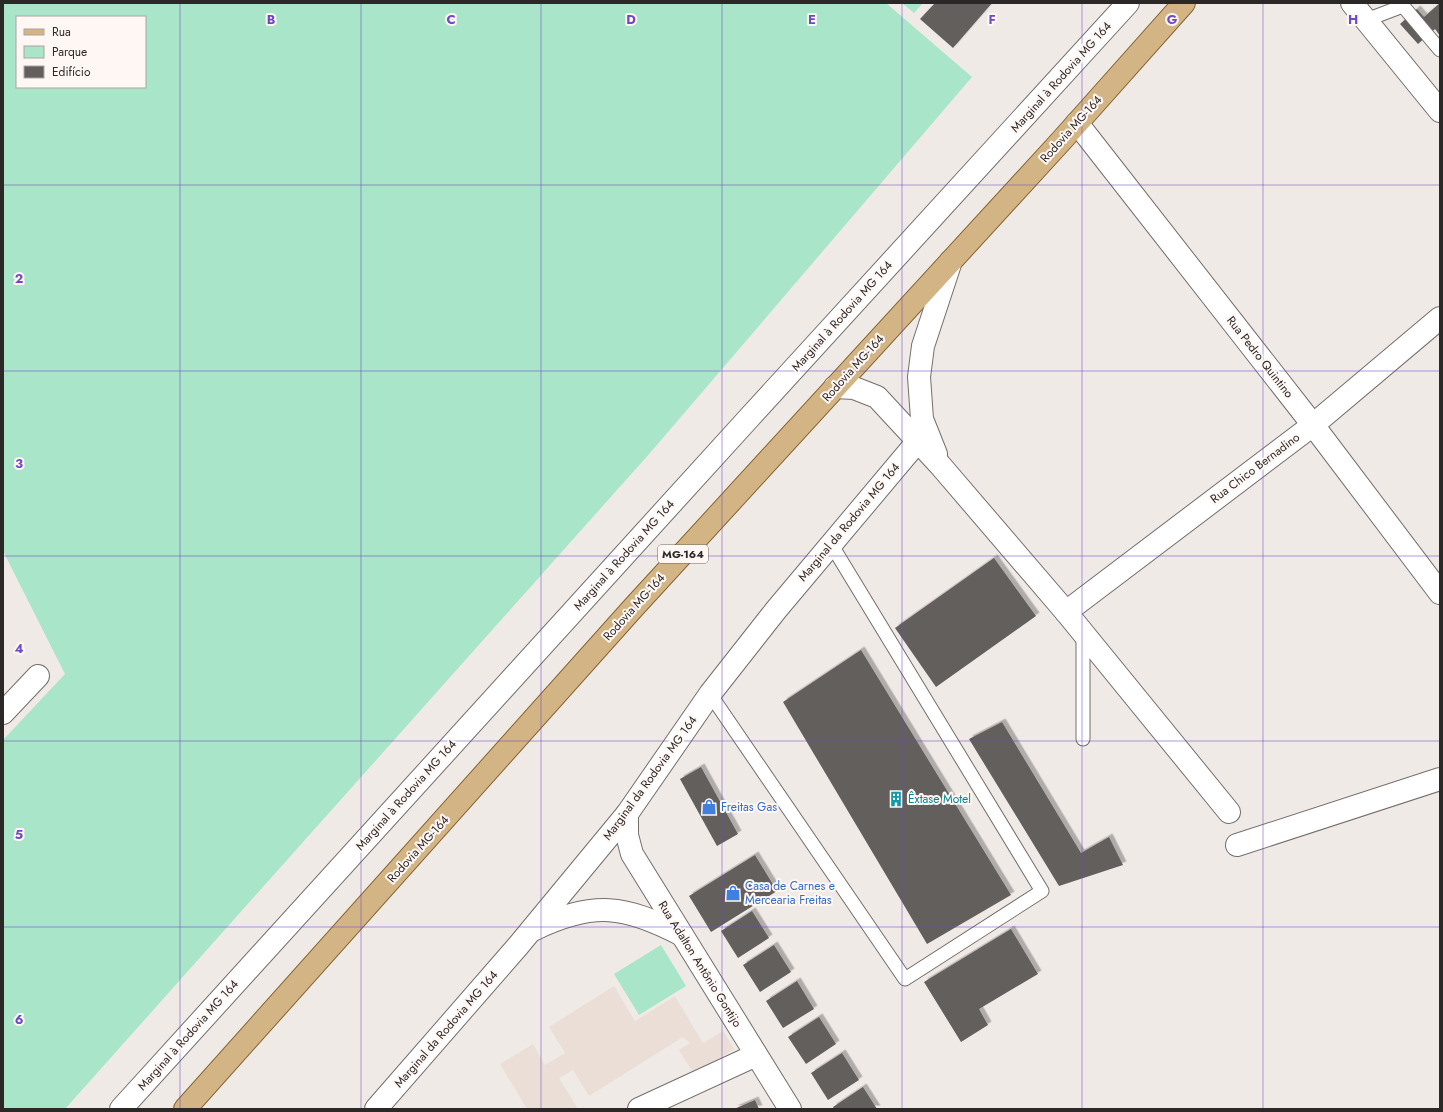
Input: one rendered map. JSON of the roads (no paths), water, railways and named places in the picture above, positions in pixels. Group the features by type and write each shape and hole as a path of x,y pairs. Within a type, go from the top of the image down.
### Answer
{"main road":[{"name":"Rodovia MG-164","path":"186,1109 628,614 1077,123 1184,3"}],"street":[{"name":"Marginal à Rodovia MG 164","path":"121,1109 1128,3"},
{"path":"1352,3 1440,111"},
{"name":"Rua Pedro Quintino","path":"1077,123 1313,424 1440,593"},
{"path":"940,465 922,420 919,377 923,346 951,261"},
{"name":"Rua Chico Bernadino","path":"1066,612 1313,424 1440,318"},
{"path":"835,387 854,388 877,397 918,441 1066,612 1229,812"},
{"name":"Marginal da Rodovia MG 164","path":"376,1109 530,932 627,814 710,694 776,610 918,441"},
{"path":"3,713 38,676"},
{"path":"1237,845 1440,779"},
{"name":"Rua Adalton Antônio Gontijo","path":"627,814 627,835 632,854 790,1109"},
{"path":"530,932 557,919 579,912 603,909 630,912 664,925 682,935"},
{"path":"639,1109 756,1055"}],"lane":[{"path":"1366,20 1403,6 1440,50"},
{"path":"710,694 905,979 1042,891 831,544"},
{"path":"1083,633 1083,739"}],"place":[{"name":"Êxtase Motel","path":"896,799"},
{"name":"Freitas Gas","path":"709,807"},
{"name":"Casa de Carnes e Mercearia Freitas","path":"733,893"}]}
